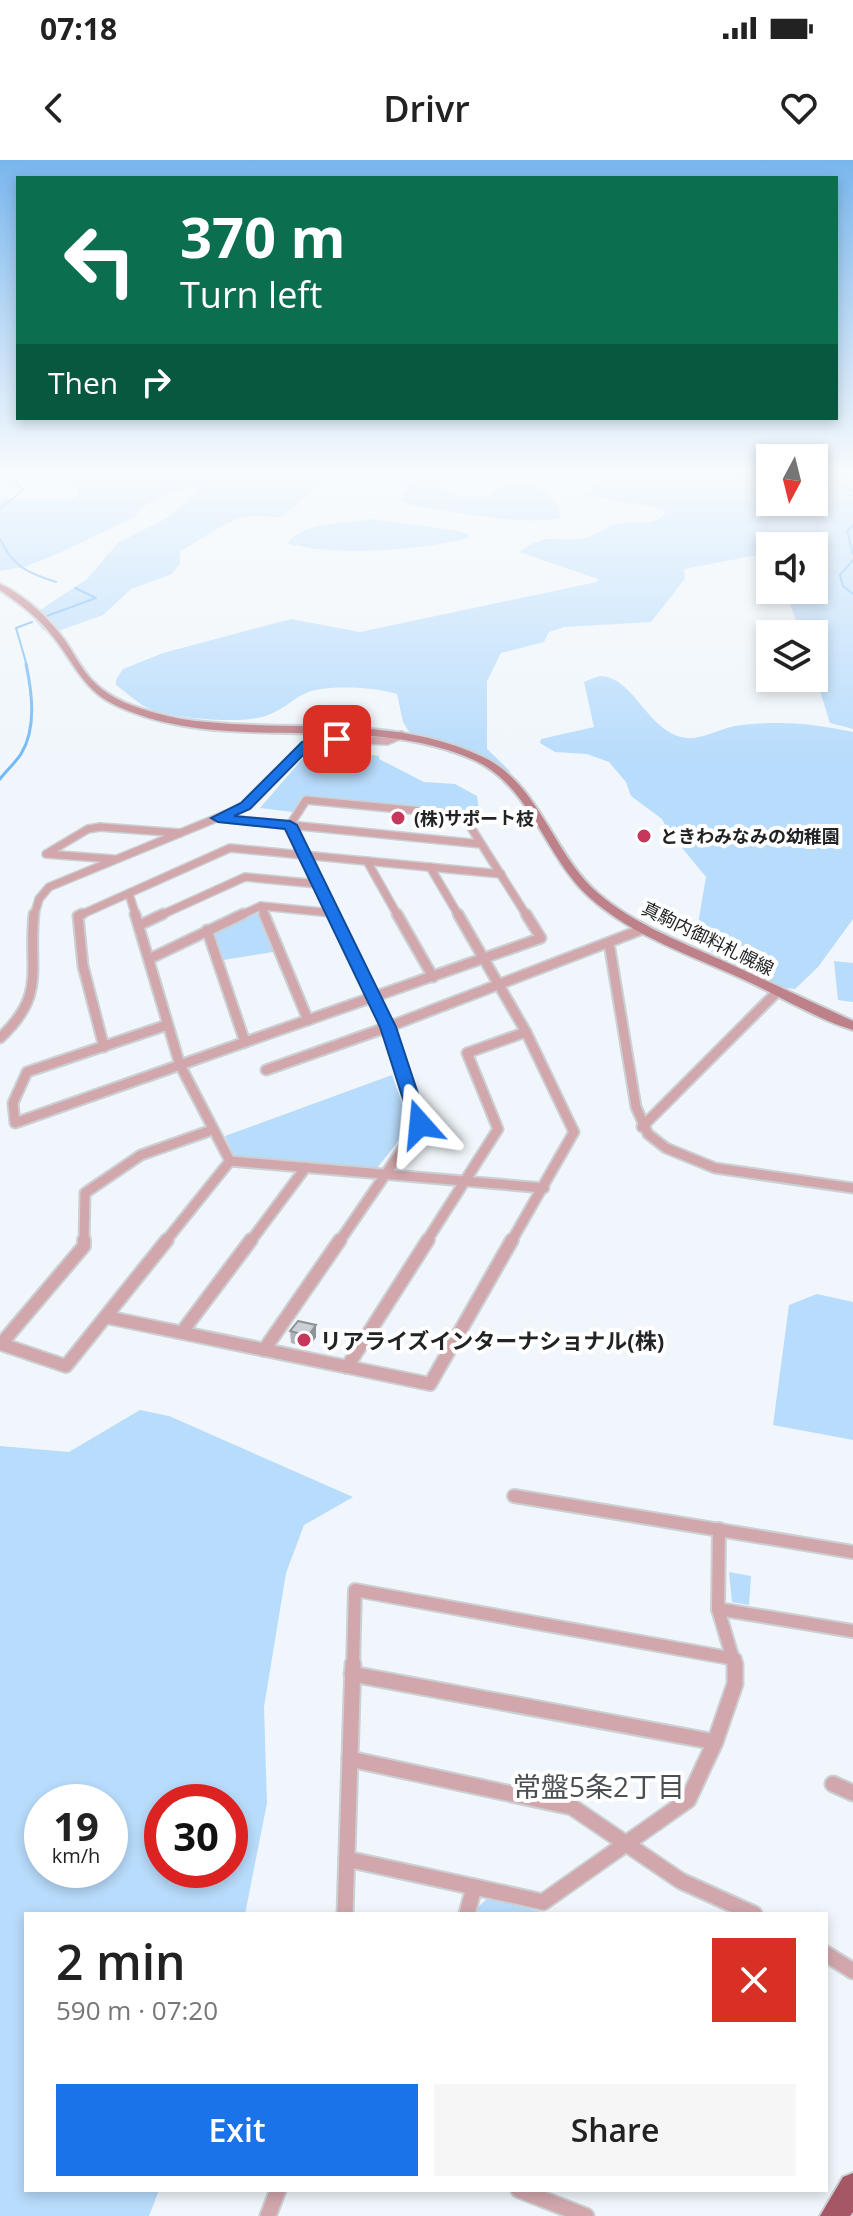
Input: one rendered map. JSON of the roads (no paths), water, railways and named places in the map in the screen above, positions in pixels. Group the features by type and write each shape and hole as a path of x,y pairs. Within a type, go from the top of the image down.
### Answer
{"highway":[{"path":"834,2216 853,2187"}],"main road":[{"name":"真駒内御料札幌線","path":"0,586 51,628 75,668 91,685 135,709 207,723 353,729 401,735 467,753 508,776 529,800 577,879 608,907 643,929 853,1026"}],"street":[{"path":"0,1038 24,1014 29,1000 35,958 33,916 37,900 49,887 246,806 306,745 337,739 387,741 401,735"},
{"path":"167,1025 27,1072 13,1103 15,1123 433,977 482,956 541,938 463,815 306,800 290,825"},
{"path":"218,818 481,844"},
{"path":"264,1350 420,1124 388,1027 290,825"},
{"path":"115,859 46,854 88,829 100,827 180,833"},
{"path":"104,1047 83,966 78,916 230,848 501,874"},
{"path":"367,861 433,977"},
{"path":"106,1317 430,1384 574,1132 526,1032 430,867"},
{"path":"140,925 245,877 318,884"},
{"path":"129,894 180,1065 230,1161"},
{"path":"149,959 261,906 332,913"},
{"path":"261,906 308,1020"},
{"path":"266,1070 388,1027 643,929"},
{"path":"207,930 245,1042"},
{"path":"609,943 642,1127 660,1145 700,1165 853,1188"},
{"path":"642,1127 778,991"},
{"path":"347,1367 498,1129 467,1053 526,1032"},
{"path":"212,1130 141,1155 85,1193 84,1246 1,1344 66,1366 230,1161"},
{"path":"230,1161 544,1188"},
{"path":"182,1332 306,1167"},
{"path":"514,1496 853,1552"},
{"path":"347,1859 543,1902 688,1800 715,1742 735,1684 735,1659 718,1609 719,1529"},
{"path":"345,1912 355,1590 735,1659"},
{"path":"718,1609 853,1631"},
{"path":"352,1674 715,1742"},
{"path":"350,1759 572,1807 681,1881 750,1912"},
{"path":"833,1784 853,1793"},
{"path":"468,1912 474,1887"},
{"path":"828,1955 853,1971"},
{"path":"268,2216 277,2192"},
{"path":"524,2192 586,2216"}],"waterway":[{"path":"24,569 56,582"},
{"path":"845,569 840,575 843,586 853,594"},
{"path":"44,617 96,598 75,588"},
{"path":"27,666 16,628 32,622"},
{"path":"0,779 21,754 29,733 31,698 26,664"}],"place":[{"name":"(株)サポート枝","path":"398,818"},
{"name":"ときわみなみの幼稚園","path":"644,836"},
{"name":"リアライズインターナショナル(株)","path":"304,1340"}],"district":[{"name":"常盤5条2丁目","path":"599,1786"}]}
